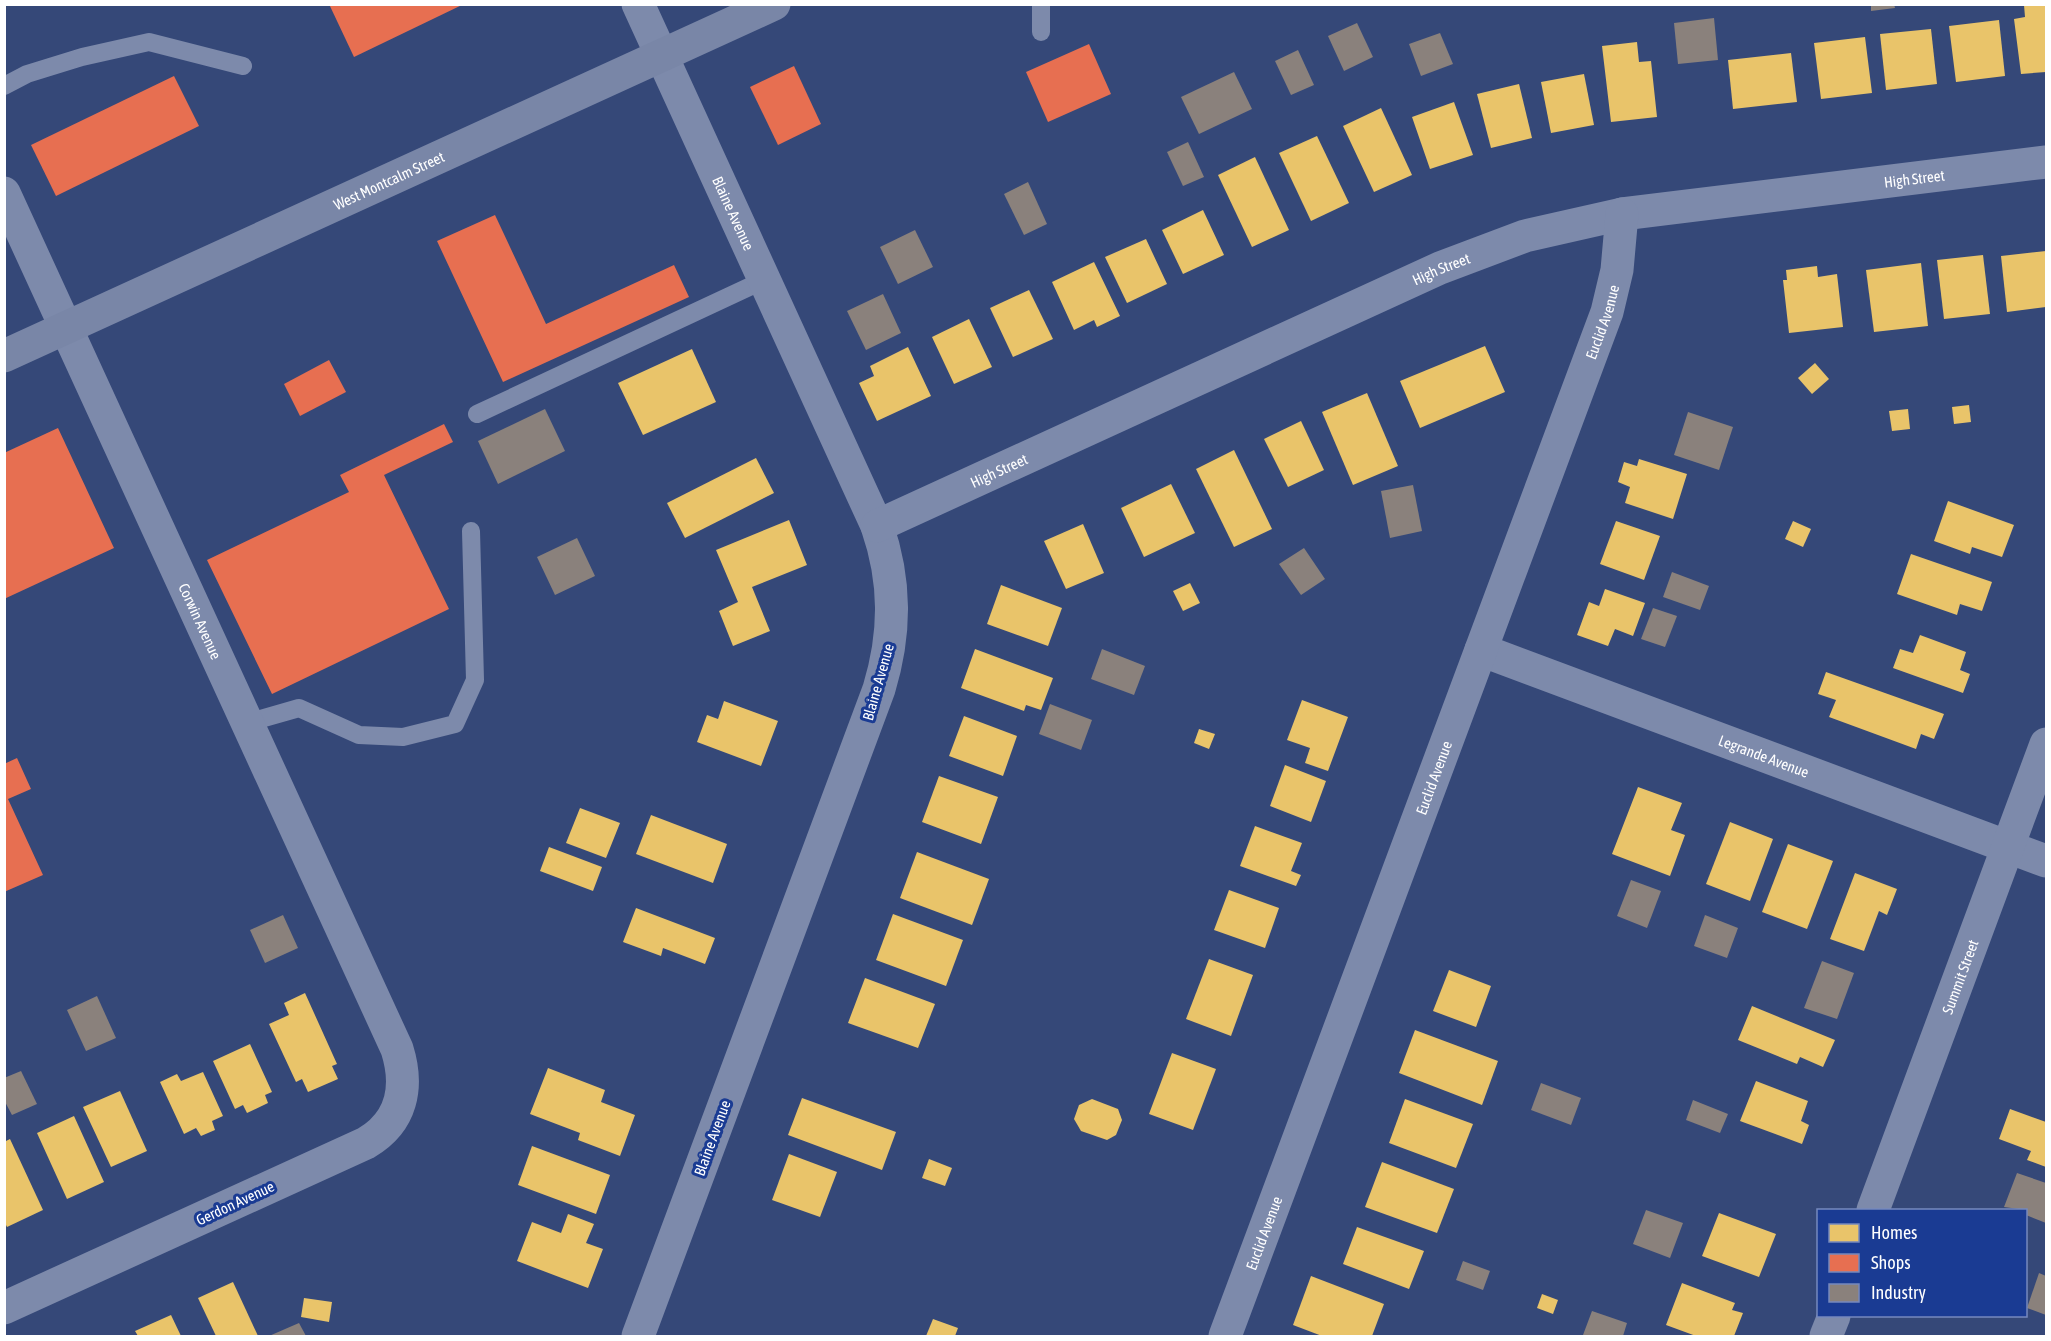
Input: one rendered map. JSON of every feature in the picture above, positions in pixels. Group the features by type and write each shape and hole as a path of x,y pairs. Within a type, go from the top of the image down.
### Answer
{"main road":[{"name":"West Montcalm Street","path":"4,356 774,4"}],"street":[{"name":"Blaine Avenue","path":"638,4 877,526 886,552 893,609 891,639 879,689 638,1336"},
{"name":"High Street","path":"877,526 1461,259 1525,236 1622,214 2046,162"},
{"name":"Corwin Avenue","path":"4,193 396,1049"},
{"name":"Euclid Avenue","path":"1225,1336 1607,312 1617,270 1622,214"},
{"name":"Legrande Avenue","path":"1482,650 2046,861"},
{"name":"Summit Street","path":"1873,1209 2046,744"},
{"name":"Gerdon Avenue","path":"4,1308 375,1137 393,1119 402,1096 403,1076 396,1049"},
{"path":"1826,1336 1834,1317"}],"lane":[{"path":"1041,4 1041,32"},
{"path":"4,86 27,74 82,57 149,42 243,66"},
{"path":"477,414 764,280"},
{"path":"247,723 299,708 359,735 404,737 455,724 475,680 471,531"}],"building: Homes":[{"path":"2024,5 2046,5 2046,72 2021,74 2014,19 2025,17"},
{"path":"1999,20 2005,76 1956,82 1949,26"},
{"path":"1931,29 1937,84 1886,90 1880,34"},
{"path":"1865,37 1872,93 1821,99 1814,43"},
{"path":"1637,42 1639,62 1651,61 1657,117 1611,122 1602,46"},
{"path":"1791,53 1797,102 1733,109 1728,60"},
{"path":"1584,74 1594,125 1551,133 1541,82"},
{"path":"1519,84 1532,138 1491,148 1477,94"},
{"path":"1454,102 1473,155 1430,169 1412,117"},
{"path":"1381,108 1412,175 1374,192 1343,126"},
{"path":"1317,136 1349,203 1311,221 1279,153"},
{"path":"1255,157 1289,230 1252,247 1218,175"},
{"path":"1203,210 1224,255 1183,274 1162,230"},
{"path":"1146,239 1167,284 1127,303 1105,257"},
{"path":"2046,251 2046,307 2007,312 2001,256"},
{"path":"1983,255 1990,314 1944,319 1937,260"},
{"path":"1094,262 1120,316 1097,327 1094,320 1074,330 1052,282"},
{"path":"1921,263 1928,326 1874,332 1866,270"},
{"path":"1817,266 1818,277 1837,274 1843,327 1789,333 1783,280 1787,280 1786,270"},
{"path":"1029,290 1053,339 1013,357 990,308"},
{"path":"969,319 992,367 954,384 932,337"},
{"path":"1485,346 1505,392 1420,428 1400,381"},
{"path":"908,347 931,396 877,421 859,383 874,376 870,366"},
{"path":"692,349 716,402 643,435 618,383"},
{"path":"1815,363 1829,379 1812,394 1798,378"},
{"path":"1367,393 1398,466 1353,485 1322,412"},
{"path":"1969,405 1971,422 1954,424 1952,407"},
{"path":"1908,409 1910,429 1892,431 1889,411"},
{"path":"1301,421 1324,470 1288,487 1264,439"},
{"path":"1234,450 1272,529 1234,547 1196,469"},
{"path":"756,458 774,493 685,538 667,503"},
{"path":"1639,459 1687,474 1673,519 1625,503 1630,487 1618,482 1624,462 1637,466"},
{"path":"1171,484 1195,533 1144,557 1121,508"},
{"path":"1948,501 2014,525 2002,557 1972,547 1970,554 1934,541"},
{"path":"789,520 807,565 752,587 770,631 733,646 719,611 738,602 716,550"},
{"path":"1616,521 1660,536 1644,580 1600,564"},
{"path":"1793,521 1811,529 1803,547 1785,539"},
{"path":"1083,524 1104,573 1066,589 1044,541"},
{"path":"1911,554 1992,582 1982,611 1960,604 1957,615 1897,594"},
{"path":"1190,583 1200,603 1183,611 1173,591"},
{"path":"1001,585 1062,608 1048,646 987,624"},
{"path":"1605,589 1645,603 1633,636 1615,629 1608,646 1577,635 1589,602 1599,606"},
{"path":"1920,635 1966,652 1960,670 1970,674 1963,693 1893,668 1900,649 1913,653"},
{"path":"975,649 1053,678 1041,710 1026,705 1024,711 961,688"},
{"path":"1826,672 1944,714 1934,739 1921,734 1916,749 1829,717 1836,700 1818,694"},
{"path":"1302,700 1348,717 1328,771 1305,763 1310,748 1287,740"},
{"path":"724,701 778,721 761,766 697,742 707,715 718,719"},
{"path":"964,716 1017,736 1003,776 949,756"},
{"path":"1199,729 1215,734 1209,749 1194,743"},
{"path":"1285,765 1326,781 1311,822 1270,806"},
{"path":"939,776 998,797 981,844 922,822"},
{"path":"1638,787 1682,803 1671,830 1685,835 1670,876 1612,854"},
{"path":"580,808 620,823 606,858 566,843"},
{"path":"651,815 727,844 713,883 636,854"},
{"path":"1730,822 1773,839 1750,901 1706,884"},
{"path":"1255,826 1302,843 1291,871 1301,875 1296,886 1240,866"},
{"path":"1788,844 1833,861 1807,929 1762,912"},
{"path":"549,847 602,867 593,891 540,871"},
{"path":"917,852 989,879 972,925 900,898"},
{"path":"1855,873 1897,889 1887,915 1879,911 1864,951 1830,939"},
{"path":"1229,890 1279,908 1265,948 1214,930"},
{"path":"636,908 715,938 705,964 663,948 661,956 623,942"},
{"path":"893,914 963,940 946,986 876,960"},
{"path":"1209,959 1253,975 1231,1036 1186,1019"},
{"path":"1449,970 1491,986 1476,1027 1433,1011"},
{"path":"865,978 935,1004 918,1048 848,1023"},
{"path":"305,993 337,1064 332,1066 338,1079 308,1092 302,1079 296,1082 269,1024 289,1015 284,1003"},
{"path":"1752,1006 1835,1040 1823,1067 1800,1057 1797,1064 1738,1040"},
{"path":"1415,1030 1498,1061 1482,1105 1399,1073"},
{"path":"250,1044 272,1092 265,1095 268,1103 247,1113 243,1105 235,1109 213,1061"},
{"path":"1172,1053 1216,1069 1193,1130 1149,1114"},
{"path":"548,1068 605,1090 601,1102 635,1115 620,1156 578,1140 580,1133 530,1114"},
{"path":"203,1072 223,1116 212,1121 215,1130 201,1136 196,1128 184,1134 160,1082 177,1074 181,1081"},
{"path":"1756,1081 1808,1101 1801,1121 1809,1125 1802,1144 1740,1121"},
{"path":"120,1091 147,1151 111,1167 83,1107"},
{"path":"802,1098 896,1132 882,1170 788,1135"},
{"path":"1092,1099 1118,1109 1122,1120 1116,1135 1107,1140 1081,1131 1074,1119 1079,1105"},
{"path":"1405,1099 1473,1124 1456,1168 1389,1143"},
{"path":"2010,1109 2046,1122 2046,1167 2027,1160 2031,1151 1999,1139"},
{"path":"74,1116 104,1182 67,1199 37,1133"},
{"path":"10,1139 43,1210 7,1227 4,1221 4,1142"},
{"path":"532,1146 610,1175 596,1214 518,1185"},
{"path":"789,1154 837,1172 820,1217 772,1200"},
{"path":"929,1159 952,1168 945,1186 922,1178"},
{"path":"1382,1162 1454,1189 1437,1233 1365,1207"},
{"path":"1719,1213 1776,1234 1759,1277 1702,1256"},
{"path":"568,1214 594,1224 586,1243 603,1249 588,1288 517,1261 532,1222 561,1233"},
{"path":"1357,1227 1424,1251 1409,1289 1343,1264"},
{"path":"1311,1276 1384,1304 1372,1336 1322,1336 1293,1325"},
{"path":"233,1282 258,1336 216,1336 198,1298"},
{"path":"1682,1283 1735,1303 1732,1310 1743,1313 1734,1336 1696,1336 1666,1325"},
{"path":"1542,1294 1558,1300 1553,1314 1537,1308"},
{"path":"304,1298 332,1302 329,1322 301,1317"},
{"path":"171,1315 181,1336 138,1336 135,1331"},
{"path":"933,1319 958,1328 955,1336 926,1336"}],"building: Shops":[{"path":"329,4 464,4 354,57"},
{"path":"1089,44 1111,94 1048,122 1026,72"},
{"path":"794,66 821,124 778,145 750,87"},
{"path":"174,76 199,126 56,196 31,145"},
{"path":"495,215 546,324 674,265 689,297 503,382 437,241"},
{"path":"329,360 346,392 300,416 284,384"},
{"path":"444,424 453,442 384,475 449,609 272,694 207,560 349,492 340,475"},
{"path":"58,428 114,548 4,599 4,453"},
{"path":"17,758 31,789 8,799 43,875 4,892 4,764"}],"building: Industry":[{"path":"1871,4 1894,4 1895,8 1871,11"},
{"path":"1714,18 1718,60 1678,64 1674,23"},
{"path":"1357,23 1373,57 1344,71 1328,36"},
{"path":"1440,33 1453,64 1421,76 1409,44"},
{"path":"1298,50 1314,85 1291,95 1275,61"},
{"path":"1234,72 1252,109 1199,134 1181,97"},
{"path":"1188,142 1204,177 1183,186 1167,152"},
{"path":"1028,182 1047,224 1024,235 1004,194"},
{"path":"915,230 933,267 898,284 880,247"},
{"path":"883,294 901,333 866,350 847,311"},
{"path":"545,409 565,451 498,484 478,441"},
{"path":"1688,412 1733,427 1719,470 1674,455"},
{"path":"1413,485 1422,531 1390,538 1381,491"},
{"path":"577,538 595,576 555,595 537,557"},
{"path":"1304,548 1325,579 1301,595 1279,564"},
{"path":"1672,572 1709,586 1700,610 1663,597"},
{"path":"1653,608 1677,616 1665,647 1641,639"},
{"path":"1102,649 1145,666 1134,695 1091,679"},
{"path":"1050,704 1092,720 1081,750 1039,734"},
{"path":"1631,880 1661,891 1647,928 1617,916"},
{"path":"283,915 298,948 265,963 250,930"},
{"path":"1705,915 1738,928 1727,958 1694,946"},
{"path":"1822,961 1854,973 1837,1019 1804,1008"},
{"path":"97,996 116,1038 86,1051 67,1010"},
{"path":"21,1071 37,1104 12,1115 4,1100 4,1078"},
{"path":"1541,1083 1581,1098 1571,1125 1531,1110"},
{"path":"1693,1100 1728,1114 1720,1133 1686,1120"},
{"path":"2017,1173 2046,1183 2046,1223 2027,1215 2027,1209 2004,1207"},
{"path":"1646,1210 1683,1223 1670,1258 1633,1244"},
{"path":"1463,1261 1490,1271 1483,1290 1456,1280"},
{"path":"2039,1273 2046,1276 2046,1315 2027,1308"},
{"path":"1592,1311 1627,1323 1623,1336 1583,1335"},
{"path":"299,1323 306,1336 269,1336"}]}
